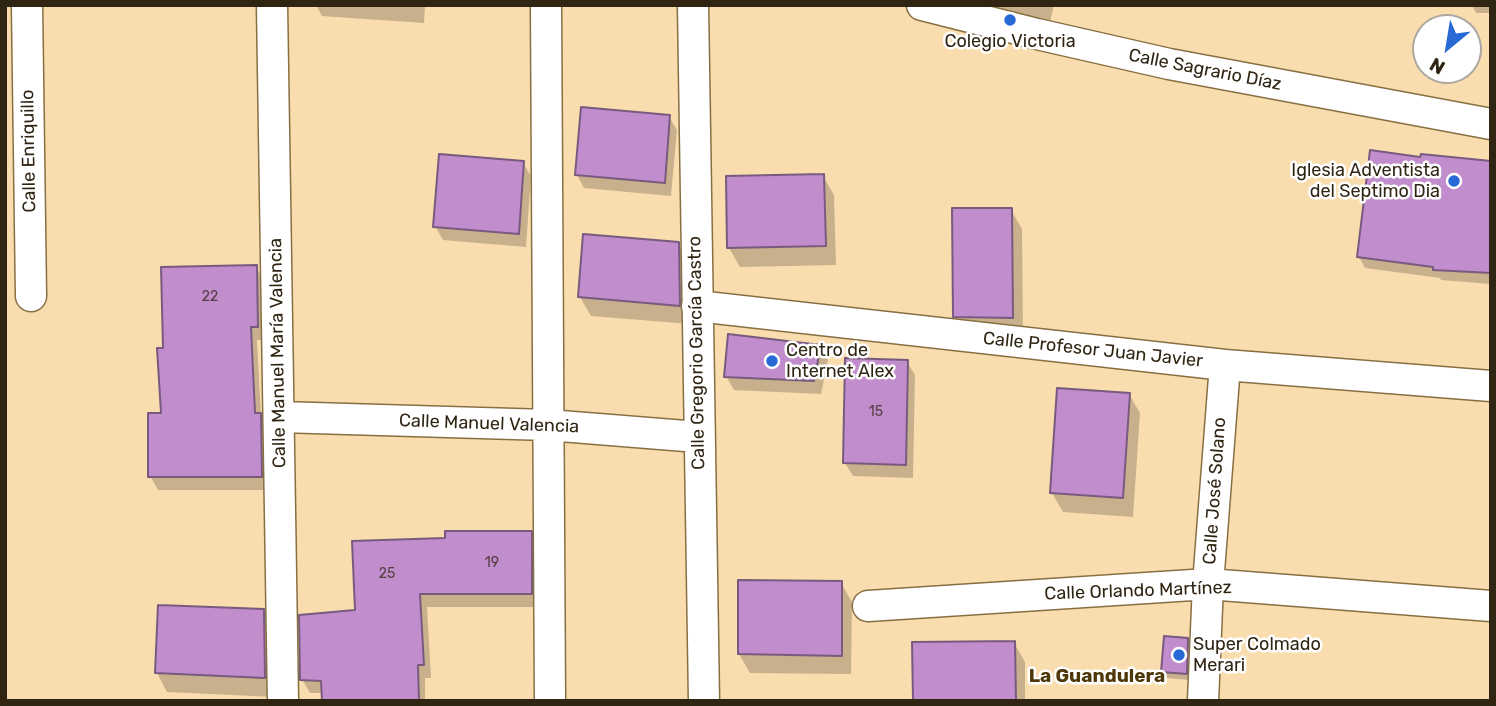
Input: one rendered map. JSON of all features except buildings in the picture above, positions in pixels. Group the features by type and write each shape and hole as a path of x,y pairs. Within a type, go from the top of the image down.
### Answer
{"street":[{"name":"Calle Enriquillo","path":"27,5 31,296"},
{"name":"Calle Manuel María Valencia","path":"272,5 283,701"},
{"path":"546,5 550,701"},
{"name":"Calle Gregorio García Castro","path":"693,5 704,701"},
{"name":"Calle Sagrario Díaz","path":"922,5 1169,64 1491,124"},
{"name":"Calle Profesor Juan Javier","path":"697,306 1225,365 1491,386"},
{"name":"Calle José Solano","path":"1203,701 1208,584 1225,365"},
{"name":"Calle Manuel Valencia","path":"280,416 548,425 698,437"},
{"name":"Calle Orlando Martínez","path":"868,606 1208,584 1491,606"}],"place":[{"name":"Colegio Victoria","path":"1010,20"},
{"name":"Iglesia Adventista del Septimo Dia","path":"1454,181"},
{"name":"Centro de Internet Alex","path":"772,361"},
{"name":"Super Colmado Merari","path":"1179,655"}],"district":[{"name":"La Guandulera","path":"1097,677"}]}
